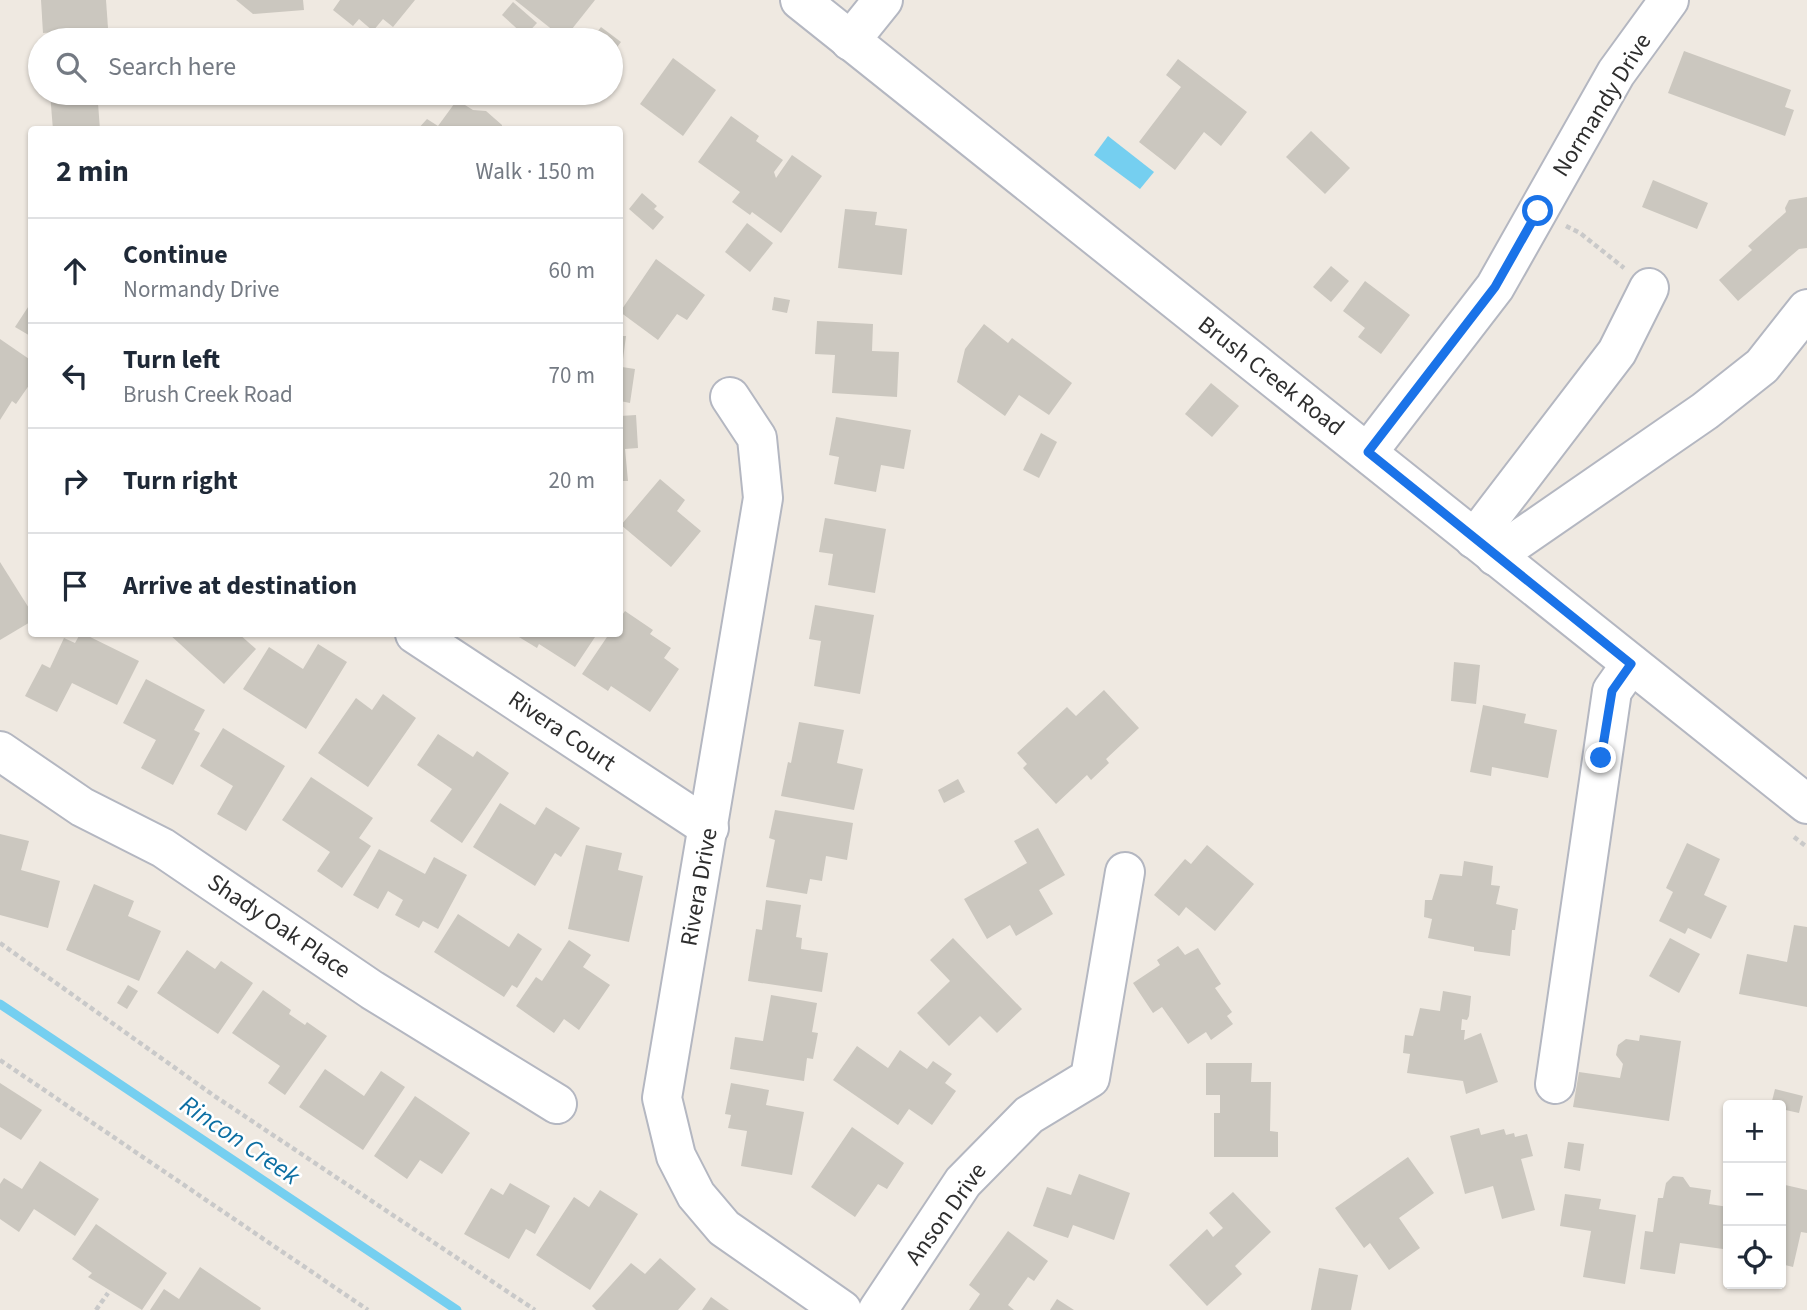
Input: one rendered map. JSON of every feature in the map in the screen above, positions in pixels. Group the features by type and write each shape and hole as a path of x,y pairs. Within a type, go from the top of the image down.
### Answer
{"street":[{"name":"Brush Creek Road","path":"800,0 1807,804"},
{"path":"850,41 883,0"},
{"name":"Normandy Drive","path":"1368,452 1495,287 1616,73 1669,0"},
{"path":"1485,547 1617,352 1649,288"},
{"path":"1485,547 1705,411 1762,366 1807,309"},
{"name":"Rivera Drive","path":"730,397 757,438 763,498 662,1098 676,1156 696,1195 723,1228 842,1310"},
{"name":"Rivera Court","path":"420,637 709,828"},
{"path":"1555,1084 1612,691 1631,664"},
{"name":"Shady Oak Place","path":"0,751 82,807 163,848 373,990 557,1104"},
{"name":"Anson Drive","path":"878,1310 963,1182 1029,1115 1090,1078 1125,872"}],"path":[{"path":"1538,211 1580,233 1649,288"},
{"path":"0,943 213,1095 535,1310"},
{"path":"0,1060 368,1310"},
{"path":"96,1310 108,1293"}],"water":[{"path":"1108,136 1154,172 1140,189 1094,155"}],"building":[{"path":"41,0 106,0 108,28 43,28"},
{"path":"236,0 303,0 304,10 253,14"},
{"path":"340,0 415,0 393,27 383,19 376,28 370,28 359,19 353,26 333,10"},
{"path":"515,0 595,0 573,28 550,28"},
{"path":"513,2 537,23 532,28 516,28 502,15"},
{"path":"1684,51 1791,90 1785,107 1794,110 1785,136 1668,93"},
{"path":"673,58 716,90 683,136 640,104"},
{"path":"1178,59 1247,112 1221,146 1204,132 1175,170 1139,142 1181,87 1166,75"},
{"path":"51,105 98,105 100,126 53,126"},
{"path":"453,105 465,105 473,110 486,111 502,125 502,126 438,126"},
{"path":"731,116 759,136 756,141 783,160 774,172 776,178 792,155 822,176 781,233 752,212 750,215 732,202 740,192 698,162"},
{"path":"427,119 438,126 421,126"},
{"path":"1311,131 1350,168 1325,194 1286,157"},
{"path":"1653,180 1708,203 1697,229 1642,207"},
{"path":"642,193 657,206 654,209 664,217 653,230 629,209"},
{"path":"1807,197 1807,248 1799,249 1738,301 1719,280 1752,250 1748,246 1786,212 1789,200"},
{"path":"845,209 877,212 875,225 907,229 902,275 838,268"},
{"path":"747,223 773,243 750,272 725,252"},
{"path":"656,259 705,295 687,320 677,314 658,340 623,314 623,308"},
{"path":"1331,266 1349,281 1331,302 1313,287"},
{"path":"1365,281 1410,315 1381,354 1358,337 1365,328 1343,311"},
{"path":"774,297 790,300 787,313 772,310"},
{"path":"28,307 28,335 15,327"},
{"path":"817,321 873,324 872,351 899,352 897,397 832,393 835,355 815,354"},
{"path":"984,324 1008,343 1012,338 1072,383 1049,415 1019,395 1005,416 957,382 965,349"},
{"path":"623,336 626,336 623,359"},
{"path":"0,339 28,358 28,387 16,404 12,401 0,420"},
{"path":"623,367 635,369 630,403 623,402"},
{"path":"1211,383 1239,406 1212,437 1185,414"},
{"path":"636,415 638,448 625,449 628,481 623,481 623,416"},
{"path":"836,417 911,430 904,469 881,465 876,492 834,484 839,457 829,455"},
{"path":"1041,433 1057,442 1039,478 1023,470"},
{"path":"660,479 685,500 677,511 701,531 671,567 623,527 623,523"},
{"path":"825,518 886,529 875,593 828,585 833,554 819,552"},
{"path":"0,562 28,607 28,623 0,640"},
{"path":"815,605 874,615 860,694 814,686 821,641 809,639"},
{"path":"625,611 653,630 650,634 671,648 664,658 679,669 650,712 611,686 608,691 582,674 607,637 623,637"},
{"path":"78,637 90,637 139,661 117,705 72,683 57,712 25,696 42,664 50,668 64,638 75,643"},
{"path":"172,637 242,637 256,649 224,684"},
{"path":"519,637 595,637 575,667 539,644 537,648"},
{"path":"318,644 347,662 306,729 243,689 269,647 303,669"},
{"path":"1454,662 1480,665 1476,704 1451,701"},
{"path":"146,679 205,710 194,730 200,733 173,785 141,768 156,740 123,723"},
{"path":"1104,690 1139,728 1106,759 1109,763 1091,780 1087,775 1056,804 1023,768 1027,764 1017,753 1067,707 1076,716"},
{"path":"383,694 416,718 368,787 318,753 356,698 372,710"},
{"path":"1483,705 1526,714 1524,723 1557,730 1548,778 1492,767 1491,776 1470,772"},
{"path":"799,722 844,730 837,763 863,769 854,810 781,796"},
{"path":"223,728 285,766 246,831 217,814 233,786 200,766"},
{"path":"438,734 473,757 477,751 509,773 462,843 430,821 452,789 417,765"},
{"path":"311,777 373,818 359,838 371,846 342,888 317,871 330,852 282,820"},
{"path":"958,779 965,792 944,803 938,790"},
{"path":"500,803 535,825 546,807 580,828 561,857 555,853 535,886 473,847"},
{"path":"775,810 853,823 847,860 826,856 822,881 810,879 807,894 766,887 775,840 769,838"},
{"path":"1038,828 1065,875 1039,890 1053,914 1016,936 1010,925 987,939 964,899 1027,863 1014,841"},
{"path":"0,834 29,841 21,870 60,881 48,928 0,915"},
{"path":"1687,843 1720,859 1704,895 1727,906 1711,939 1688,928 1685,934 1659,921 1673,892 1666,888"},
{"path":"586,845 622,853 618,870 643,876 629,942 568,929"},
{"path":"1207,845 1254,884 1215,931 1186,907 1179,916 1154,895 1185,859 1191,864"},
{"path":"379,849 425,874 434,857 467,875 438,929 423,921 419,928 395,915 403,900 388,891 378,909 353,895"},
{"path":"1464,861 1493,866 1491,885 1500,886 1496,904 1518,909 1515,930 1512,930 1510,956 1474,951 1474,947 1428,938 1432,919 1424,917 1425,900 1432,900 1440,874 1462,876"},
{"path":"94,884 134,901 128,916 161,931 139,981 66,950"},
{"path":"766,900 801,905 796,937 802,938 801,949 828,953 822,992 748,981 756,929 762,930"},
{"path":"458,914 509,947 518,933 542,949 517,988 512,985 504,997 434,952"},
{"path":"1794,925 1807,927 1807,1007 1739,994 1747,954 1787,962"},
{"path":"953,938 1022,1009 997,1033 980,1016 949,1046 917,1013 950,981 930,960"},
{"path":"1670,938 1700,954 1679,993 1649,976"},
{"path":"569,940 591,955 583,967 610,985 579,1030 564,1019 554,1033 516,1006 536,977 542,981"},
{"path":"1178,946 1185,955 1198,948 1221,984 1215,988 1232,1012 1227,1016 1233,1024 1211,1040 1206,1032 1188,1044 1162,1007 1153,1013 1133,983 1160,965 1157,960"},
{"path":"187,950 215,969 221,961 253,983 218,1034 157,993"},
{"path":"128,985 138,991 127,1009 117,1003"},
{"path":"263,990 291,1010 289,1014 327,1036 285,1095 268,1083 280,1066 232,1033"},
{"path":"1443,991 1471,996 1469,1016 1467,1020 1462,1019 1464,1040 1481,1033 1498,1082 1466,1094 1463,1081 1407,1073 1410,1054 1403,1053 1405,1035 1413,1036 1420,1008 1440,1011"},
{"path":"771,995 817,1003 812,1032 818,1033 813,1059 807,1058 804,1081 730,1069 735,1037 763,1041"},
{"path":"1640,1035 1681,1041 1669,1121 1573,1107 1579,1072 1620,1078 1623,1064 1616,1055 1618,1045 1626,1039 1639,1041"},
{"path":"857,1046 888,1068 900,1050 927,1069 933,1061 952,1074 945,1083 956,1091 932,1125 909,1109 898,1125 833,1080"},
{"path":"1206,1063 1252,1063 1251,1082 1271,1082 1270,1131 1278,1132 1278,1157 1214,1157 1214,1113 1220,1113 1220,1095 1206,1095"},
{"path":"325,1069 364,1096 381,1071 405,1087 363,1150 299,1107"},
{"path":"0,1083 42,1110 21,1140 0,1127"},
{"path":"731,1083 769,1090 766,1105 804,1112 792,1175 741,1166 747,1131 728,1128 731,1115 725,1114"},
{"path":"1775,1089 1803,1096 1799,1113 1786,1110 1786,1100 1772,1100"},
{"path":"415,1096 470,1133 442,1174 420,1160 407,1179 374,1156"},
{"path":"852,1127 904,1163 887,1189 878,1184 855,1217 811,1187"},
{"path":"1479,1128 1481,1135 1504,1129 1506,1135 1514,1133 1515,1137 1527,1134 1533,1156 1521,1159 1535,1210 1502,1219 1493,1186 1465,1194 1450,1136"},
{"path":"1568,1142 1584,1144 1580,1171 1564,1168"},
{"path":"1408,1157 1434,1193 1399,1218 1420,1248 1389,1270 1370,1243 1364,1248 1335,1208"},
{"path":"40,1161 99,1199 75,1236 34,1209 19,1232 0,1219 0,1184 4,1178 22,1189"},
{"path":"1079,1174 1130,1193 1114,1240 1073,1225 1068,1238 1033,1226 1047,1187 1071,1195"},
{"path":"1673,1176 1683,1177 1690,1187 1711,1190 1709,1204 1723,1206 1723,1249 1680,1243 1675,1274 1640,1269 1645,1231 1653,1232 1658,1198 1663,1198 1666,1183"},
{"path":"510,1183 550,1206 535,1234 526,1229 509,1259 464,1234 491,1188 503,1195"},
{"path":"1786,1185 1807,1190 1807,1233 1801,1232 1793,1267 1786,1265"},
{"path":"600,1190 638,1214 590,1290 536,1255 574,1197 589,1207"},
{"path":"1233,1192 1271,1232 1235,1266 1242,1274 1207,1306 1169,1265 1207,1229 1213,1237 1223,1228 1209,1213"},
{"path":"1565,1194 1601,1199 1599,1209 1636,1215 1625,1284 1583,1277 1591,1231 1560,1226"},
{"path":"96,1224 167,1273 142,1310 88,1277 92,1273 72,1259"},
{"path":"1008,1231 1048,1261 1034,1281 1028,1277 1008,1305 1014,1310 969,1310 980,1294 969,1285"},
{"path":"660,1258 696,1289 678,1310 596,1310 592,1306 631,1263 645,1274"},
{"path":"200,1267 261,1308 260,1310 150,1310 164,1289 179,1299"},
{"path":"1319,1268 1358,1275 1351,1310 1311,1310"},
{"path":"711,1297 729,1310 702,1310"},
{"path":"1057,1299 1074,1310 1050,1310"}],"waterway":[{"name":"Rincon Creek","path":"0,1004 457,1310"}],"route":[{"path":"1538,211 1495,287 1368,452 1631,664 1612,691 1601,758"}]}
